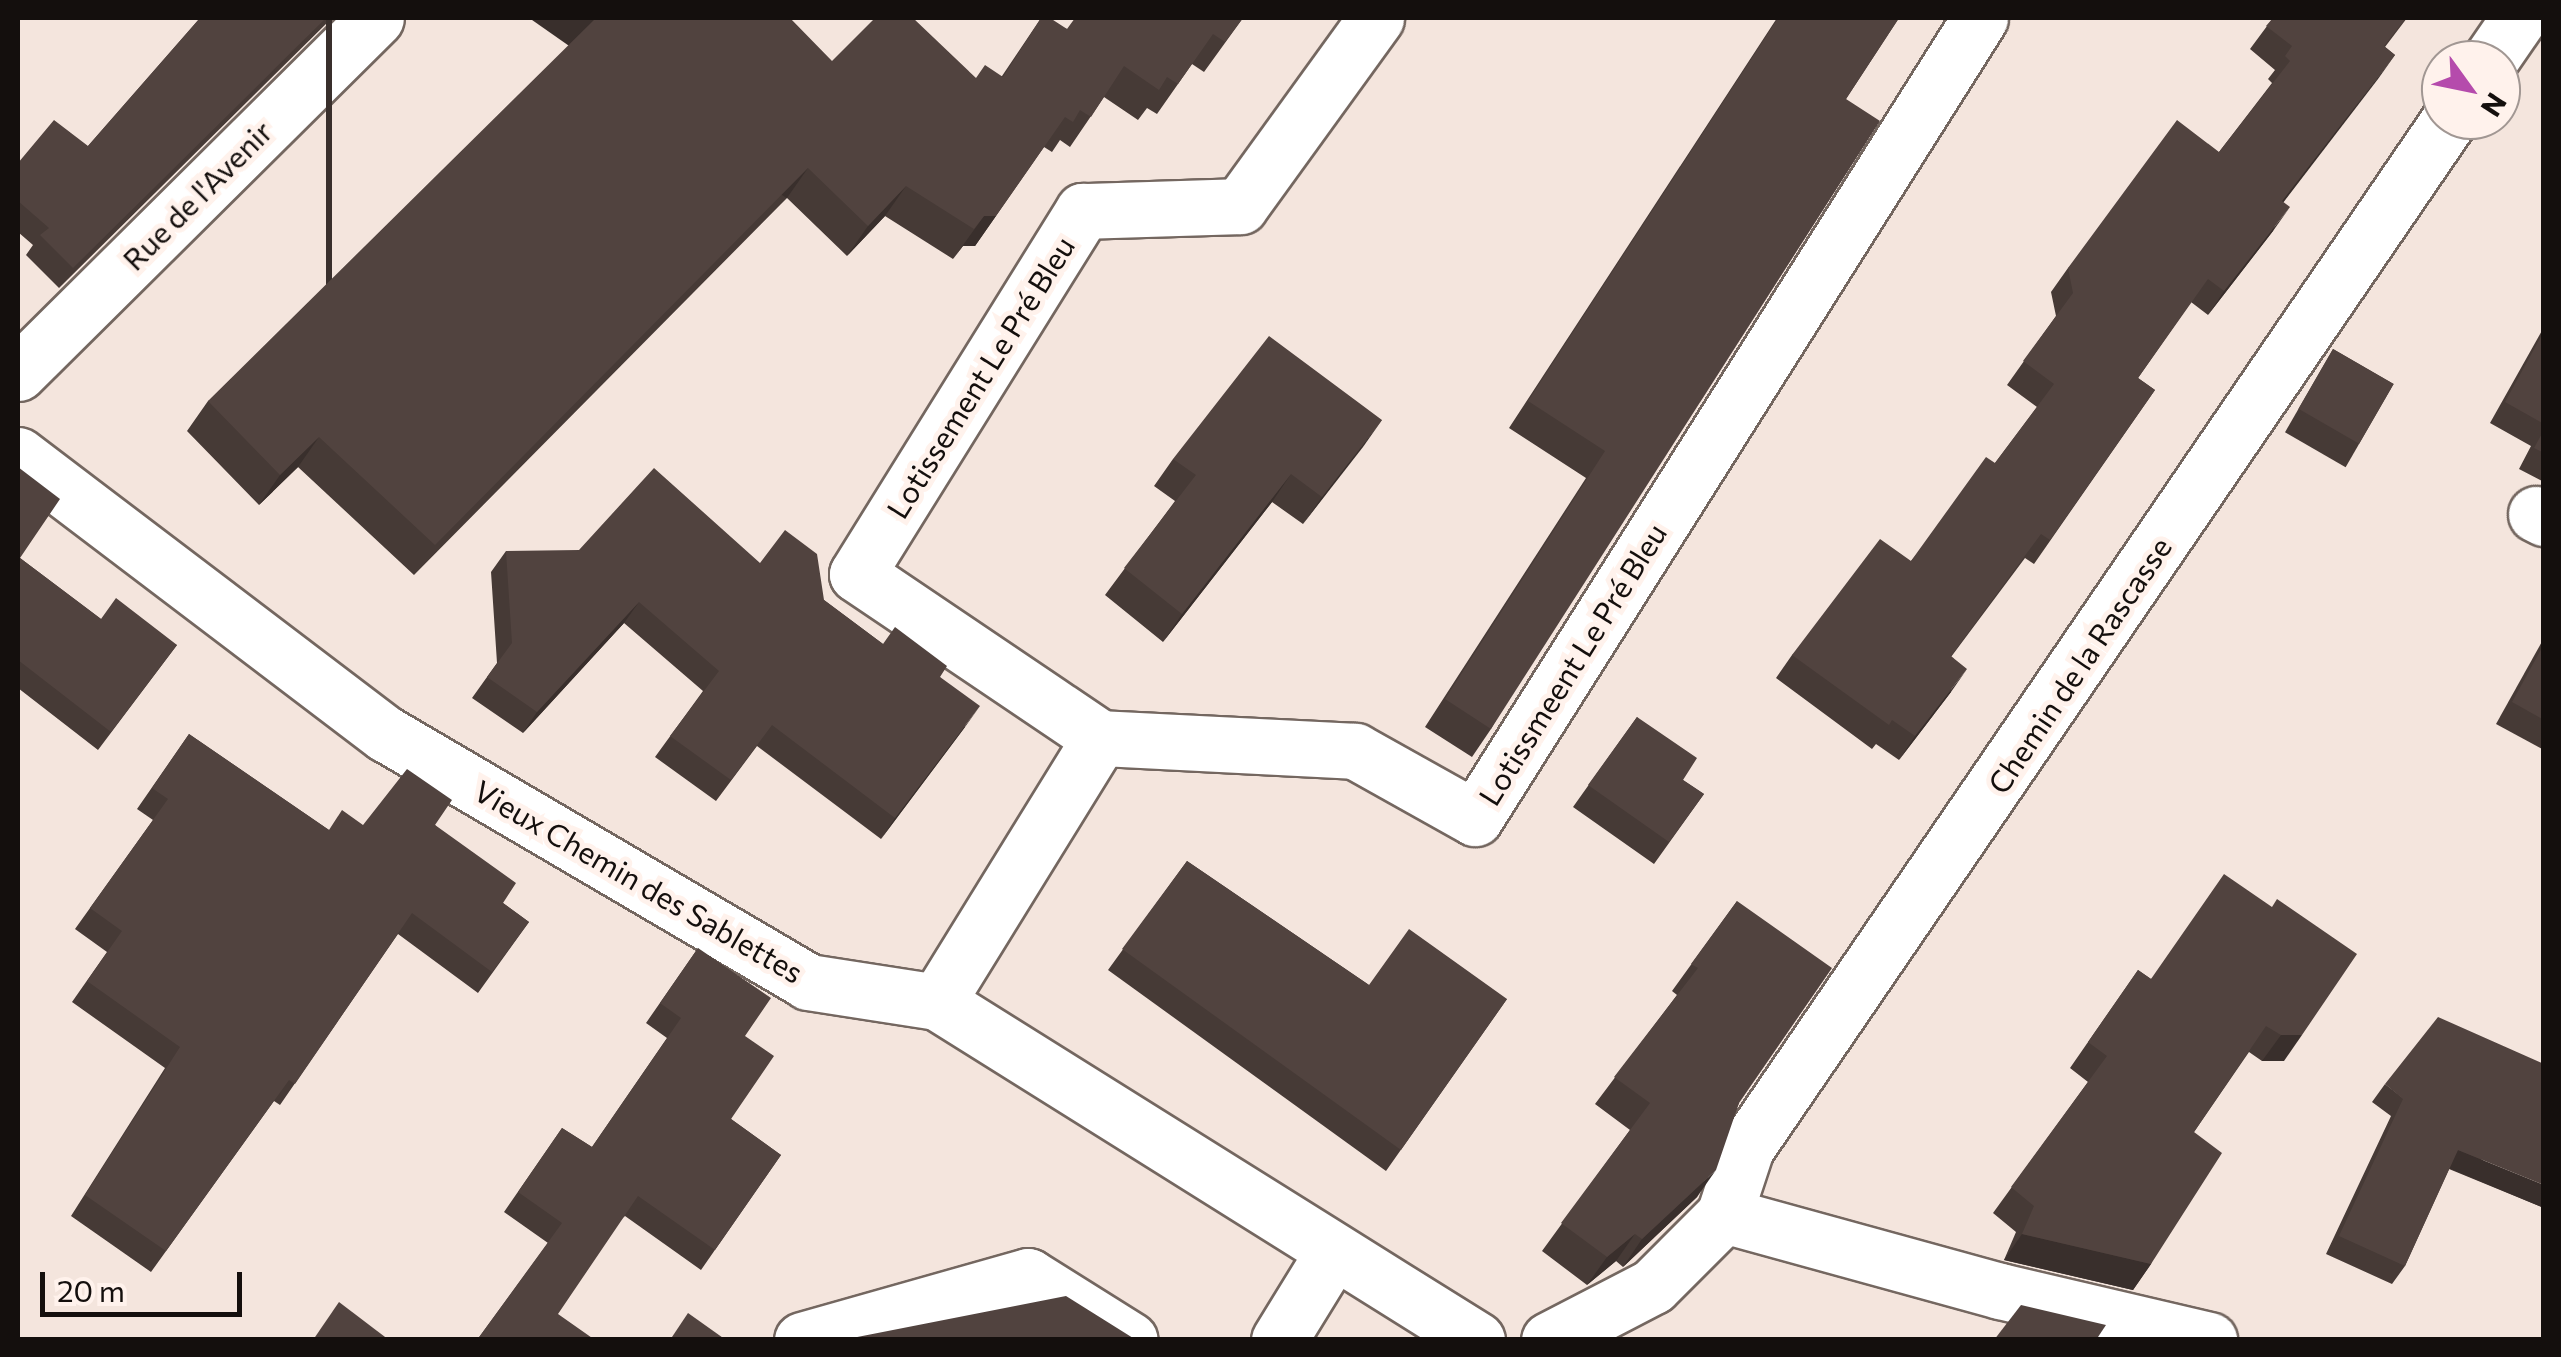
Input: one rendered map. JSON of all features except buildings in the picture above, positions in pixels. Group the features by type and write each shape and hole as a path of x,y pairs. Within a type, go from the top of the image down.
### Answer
{"street":[{"name":"Rue de l'Avenir","path":"18,373 376,18"},
{"name":"Lotissement Le Pré Bleu","path":"1100,738 857,574 1083,212 1240,206 1376,18"},
{"name":"Lotissmeent Le Pré Bleu","path":"1100,738 1355,751 1475,818 1980,18"},
{"path":"2503,40 2518,18"},
{"name":"Chemin de la Rascasse","path":"1724,1215 1746,1148 2435,140"},
{"name":"Vieux Chemin des Sablettes","path":"18,455 386,734 808,982 937,1002 1332,1254 1464,1332"},
{"path":"937,1002 1100,738"},
{"path":"1549,1340 1653,1286 1724,1215 2000,1292 2209,1340"},
{"path":"1279,1340 1332,1254"},
{"path":"802,1340 1028,1276 1130,1340"}]}
